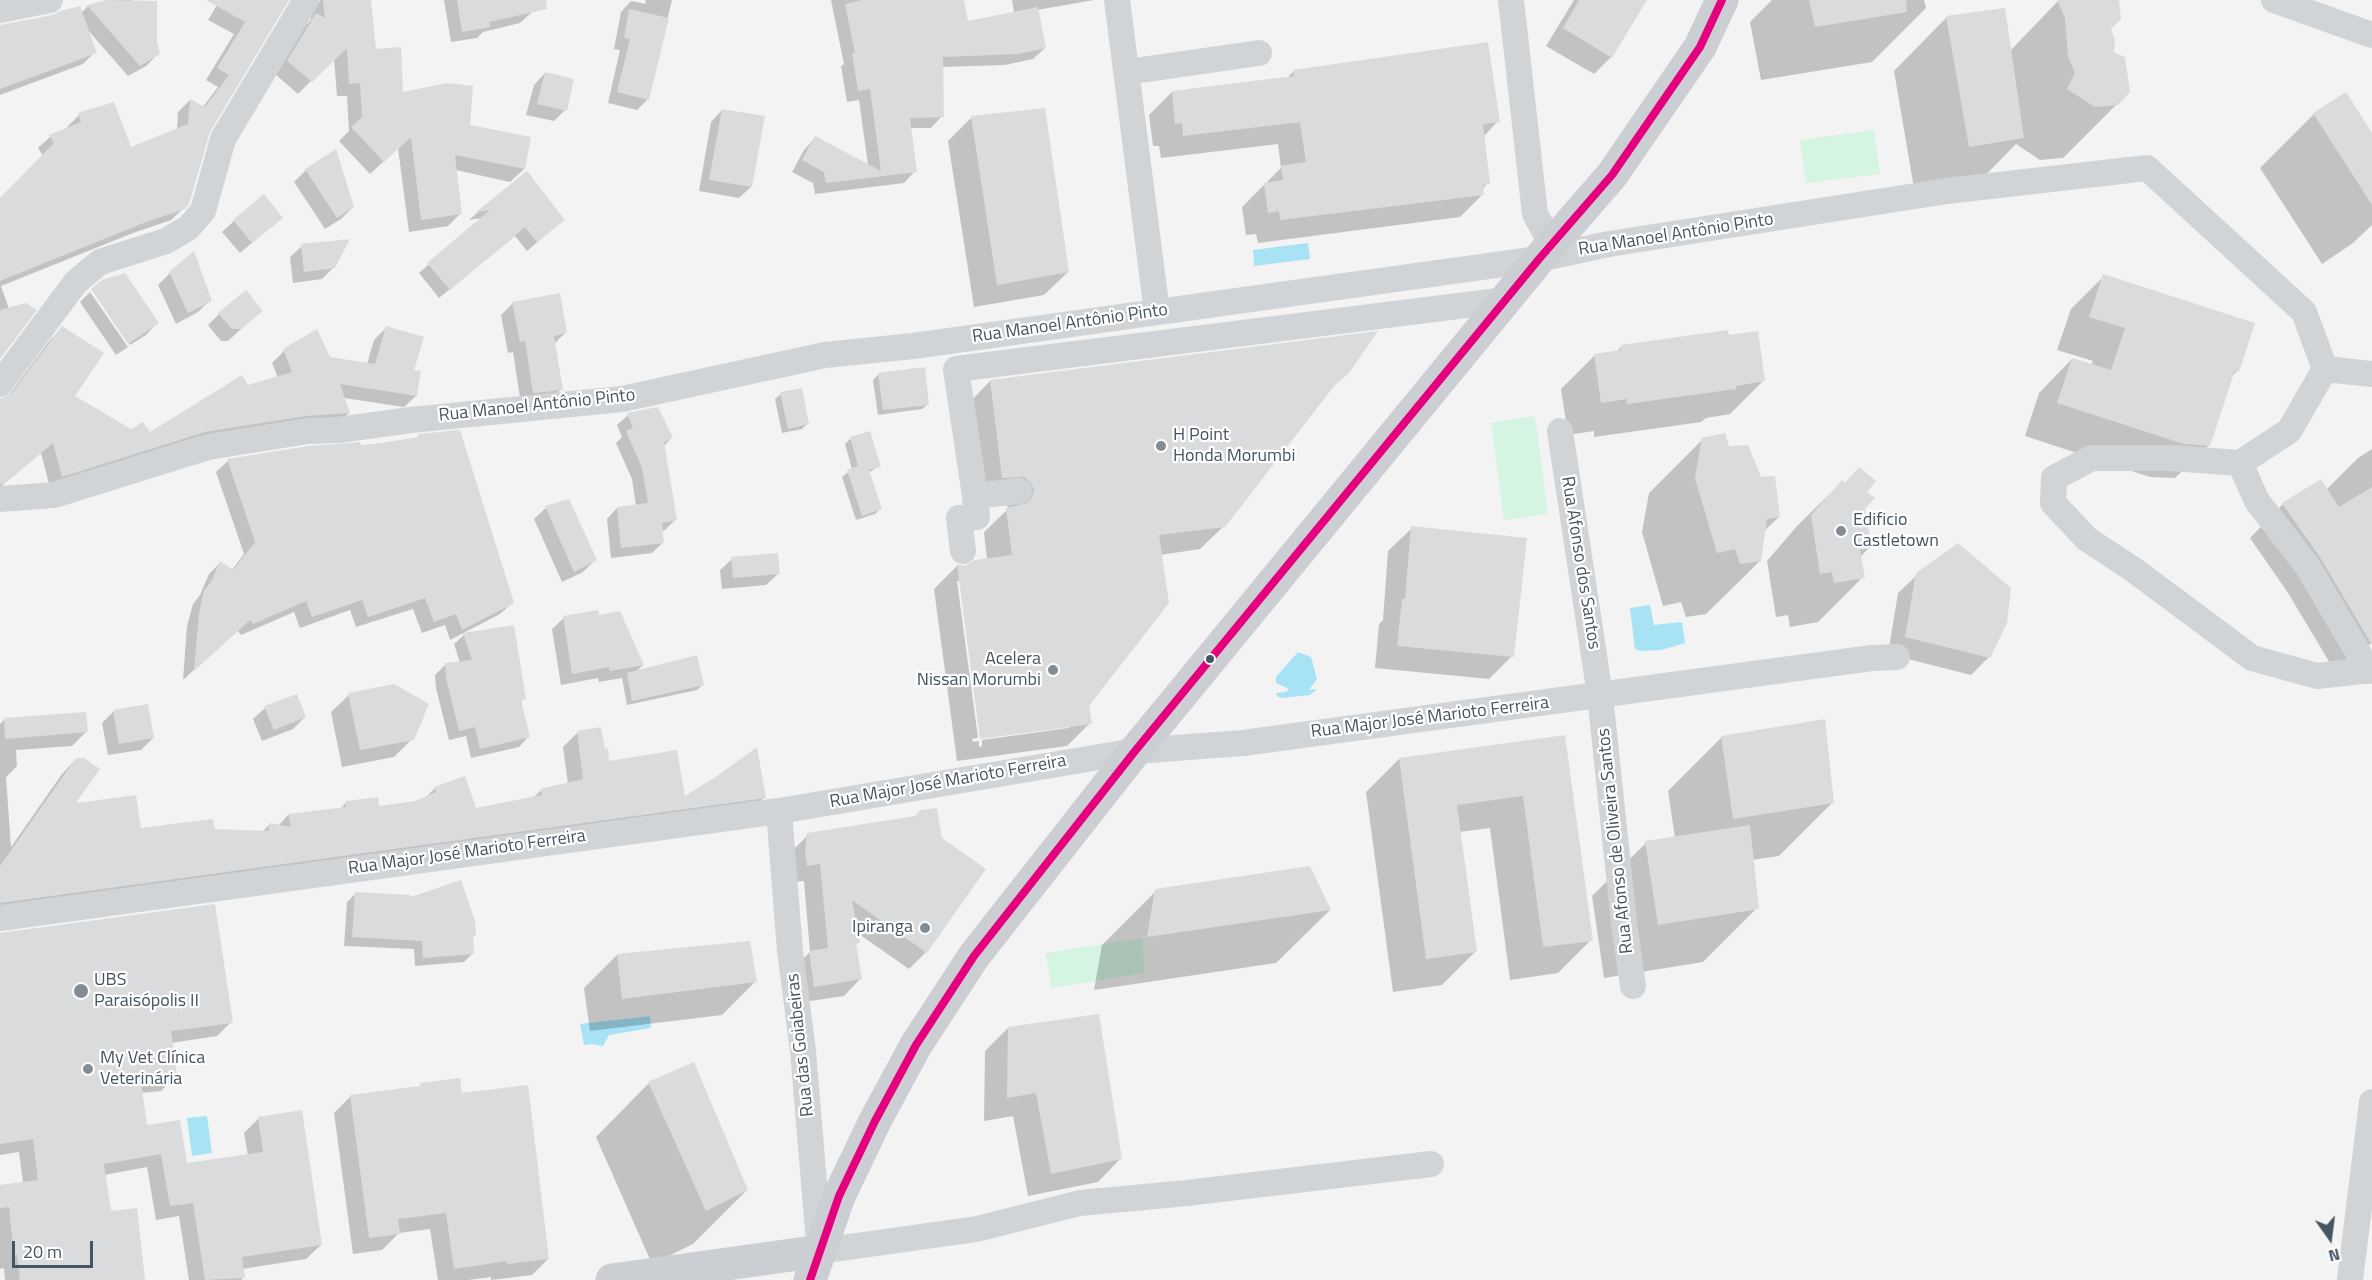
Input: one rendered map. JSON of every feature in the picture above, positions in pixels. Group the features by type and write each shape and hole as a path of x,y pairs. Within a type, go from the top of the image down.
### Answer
{"main road":[{"path":"612,1280 818,1270 844,1185 875,1121 916,1045 974,956 1134,751 1612,175 1700,47 1722,0"}],"street":[{"path":"0,10 50,0"},
{"path":"0,384 76,282 100,262 166,241 188,228 203,210 223,140 306,0"},
{"path":"1118,0 1157,312"},
{"path":"1511,0 1535,214 1546,252"},
{"path":"2274,0 2372,35"},
{"path":"1127,72 1259,53"},
{"name":"Rua Manoel Antônio Pinto","path":"0,499 54,495 208,447 308,431 338,430 411,420 611,400 825,355 914,346 1157,312 1947,191 2147,168 2304,312 2325,369"},
{"path":"963,550 959,518 977,517 956,369 1506,300"},
{"path":"2240,463 2257,501 2308,567 2370,671 2317,676 2252,658 2134,570 2087,539 2053,503 2054,478 2092,458 2170,458 2240,463 2289,431 2325,369 2372,374"},
{"name":"Rua Afonso dos Santos","path":"1560,431 1600,695"},
{"path":"975,496 1019,491"},
{"name":"Rua Major José Marioto Ferreira","path":"0,918 779,811 1134,751 1242,743 1872,658 1897,657"},
{"name":"Rua Afonso de Oliveira Santos","path":"1600,695 1624,923 1633,986"},
{"name":"Rua das Goiabeiras","path":"779,811 790,951 803,1051 818,1270"},
{"path":"2350,1280 2372,1102"},
{"path":"818,1270 1080,1203 1187,1193 1431,1164"}],"green space":[{"path":"1874,130 1880,174 1806,183 1800,140"},
{"path":"1535,416 1548,514 1504,520 1491,423"},
{"path":"1142,938 1145,973 1051,988 1046,953"}],"water":[{"path":"1308,243 1310,259 1254,266 1253,250"},
{"path":"1650,605 1654,625 1682,622 1685,643 1661,650 1640,651 1635,649 1630,608"},
{"path":"1298,652 1311,657 1317,679 1309,690 1317,689 1310,695 1281,698 1276,693 1286,692 1289,689 1276,683 1276,677"},
{"path":"650,1016 651,1028 609,1035 603,1046 584,1045 580,1024"},
{"path":"207,1116 212,1153 192,1156 187,1118"}],"building":[{"path":"106,0 157,1 157,41 160,54 140,66 87,5"},
{"path":"206,0 289,0 210,132 189,204 185,209 146,222 0,281 0,198 54,143 49,135 81,122 78,113 114,102 131,147 188,124 190,99 205,107 229,75 217,68 245,22"},
{"path":"323,0 371,0 376,49 401,47 403,92 447,83 473,86 470,125 531,137 525,169 455,155 462,214 421,220 411,137 384,162 351,127 362,117 360,83 349,84 347,48 312,82 287,61 316,13 325,18"},
{"path":"457,0 546,0 547,9 489,22 490,27 462,32"},
{"path":"862,0 964,0 968,21 1038,7 1046,48 1018,54 943,57 944,117 910,118 917,172 826,183 824,172 802,160 815,136 881,171 870,89 858,91 852,53 855,53 845,4"},
{"path":"1579,0 1647,0 1612,58 1563,28"},
{"path":"1809,0 1906,0 1907,12 1815,27"},
{"path":"2057,0 2119,0 2121,19 2111,29 2115,40 2114,52 2125,57 2130,92 2118,105 2095,107 2067,89 2075,73 2068,57 2065,18"},
{"path":"80,6 97,53 0,89 0,25 53,15"},
{"path":"2005,8 2024,138 1969,147 1946,16"},
{"path":"629,9 669,18 649,100 617,92 630,39 624,38"},
{"path":"1488,42 1500,122 1483,124 1490,184 1483,185 1484,195 1280,220 1279,211 1268,213 1264,183 1283,180 1281,166 1306,162 1300,122 1183,136 1182,123 1175,124 1172,91 1294,76 1293,70"},
{"path":"545,72 574,79 567,111 537,104"},
{"path":"2346,92 2372,133 2372,205 2313,113"},
{"path":"1045,108 1069,272 997,285 971,116"},
{"path":"722,109 765,116 752,187 709,180"},
{"path":"336,149 354,207 337,218 305,169"},
{"path":"527,171 565,220 537,242 525,227 450,290 427,263 490,210 476,212"},
{"path":"264,194 283,218 252,243 233,220"},
{"path":"350,239 335,268 304,272 301,244"},
{"path":"194,251 212,301 188,313 169,272"},
{"path":"125,273 159,323 128,344 91,289 102,280"},
{"path":"2103,274 2255,323 2239,372 2235,370 2210,446 2184,444 2057,403 2072,358 2111,370 2125,328 2089,317"},
{"path":"246,290 263,311 241,329 232,329 218,313"},
{"path":"560,293 567,333 554,336 563,390 533,393 525,341 520,342 512,302"},
{"path":"26,303 37,310 0,359 0,310"},
{"path":"62,326 104,353 75,396 131,429 143,422 150,432 242,375 248,385 292,372 283,349 317,329 330,357 375,364 386,326 424,337 414,370 421,371 417,396 340,384 350,413 306,416 205,432 62,477 53,443 4,484 0,484 0,399 12,393"},
{"path":"1728,330 1729,335 1758,331 1765,381 1736,386 1736,389 1627,404 1627,399 1601,403 1594,354 1621,350 1621,345"},
{"path":"1378,331 1349,373 1335,385 1225,527 1159,535 1169,603 1089,706 1092,724 980,739 957,564 965,566 975,560 1012,555 1006,508 1027,503 1034,490 1031,483 1024,477 1002,478 990,380"},
{"path":"925,367 929,405 883,410 878,373"},
{"path":"802,388 809,424 788,429 780,392"},
{"path":"658,407 673,438 664,442 677,520 662,523 664,543 621,548 617,507 648,503 642,468 626,431 633,428 627,413"},
{"path":"460,430 514,603 462,630 456,614 434,622 425,598 368,617 362,600 312,617 306,601 253,624 250,620 194,671 199,613 204,590 211,582 220,561 233,570 255,542 227,459 309,446 360,442 361,445 374,444 419,437 418,434"},
{"path":"870,431 881,467 869,470 882,509 862,516 847,470 858,466 850,437"},
{"path":"1725,433 1729,446 1748,445 1761,477 1775,476 1780,517 1767,519 1761,561 1740,564 1735,549 1717,553 1695,478 1702,438"},
{"name":"Edificio Castletown","path":"1859,467 1876,481 1867,492 1875,498 1865,509 1872,548 1860,550 1865,578 1834,583 1832,572 1820,574 1811,515 1842,480 1845,483"},
{"path":"2321,479 2339,507 2372,487 2372,645 2321,559 2282,503"},
{"path":"569,499 597,560 574,572 545,506"},
{"path":"1411,526 1527,538 1514,657 1397,646 1402,599 1405,599"},
{"path":"1958,543 2011,588 2007,623 1990,658 1905,637 1916,573"},
{"path":"778,553 780,574 733,578 731,557"},
{"path":"598,610 599,615 620,611 644,665 610,671 609,667 572,674 563,616"},
{"path":"514,625 526,699 521,700 530,737 480,749 475,727 459,731 446,678 445,663 472,660 463,633"},
{"path":"697,655 704,685 632,701 627,673"},
{"path":"394,684 429,704 414,740 360,750 348,693"},
{"path":"297,694 306,717 274,730 264,706"},
{"path":"148,704 154,738 119,744 113,710"},
{"path":"86,712 88,732 5,739 4,718"},
{"path":"1825,719 1834,803 1733,819 1721,736"},
{"path":"601,727 605,749 608,748 609,761 677,750 685,796 757,747 766,798 0,903 0,866 76,758 84,758 100,769 76,803 136,795 141,828 213,819 215,829 269,831 269,823 291,827 288,814 346,807 346,801 378,797 379,806 415,801 436,792 434,787 465,776 476,808 542,795 540,789 583,779 577,731"},
{"path":"1565,735 1593,941 1543,947 1523,796 1457,805 1477,952 1426,959 1399,758"},
{"path":"937,808 942,838 986,869 927,953 852,900 860,943 856,943 862,979 814,987 809,951 828,948 820,864 807,866 805,852 807,833 915,816 920,810"},
{"path":"1750,825 1759,909 1658,925 1645,841"},
{"path":"1310,866 1331,910 1147,937 1155,889"},
{"path":"461,880 475,921 474,954 423,958 422,941 352,937 355,892 410,895 411,897"},
{"path":"215,904 233,1023 171,1031 177,1077 141,1082 147,1125 180,1120 187,1163 263,1152 258,1117 302,1110 322,1245 242,1257 245,1278 205,1280 193,1203 170,1206 161,1154 104,1164 111,1211 137,1208 145,1280 20,1280 17,1255 14,1255 9,1207 0,1208 0,1185 38,1180 33,1139 0,1144 0,933"},
{"path":"750,941 757,982 622,999 617,954"},
{"path":"1099,1014 1122,1159 1051,1174 1036,1093 1007,1098 1008,1027"},
{"path":"694,1062 748,1190 706,1211 648,1082"},
{"path":"460,1078 462,1093 528,1085 549,1259 507,1264 507,1261 454,1269 446,1213 398,1219 400,1234 369,1238 350,1095 421,1086 420,1083"}],"transit line":[{"path":"810,1280 839,1196 875,1121 916,1045 974,956 1135,751 1539,259 1612,175 1700,47 1722,0"}],"place":[{"name":"H Point Honda Morumbi","path":"1161,446"},
{"name":"Edificio Castletown","path":"1841,531"},
{"name":"Acelera Nissan Morumbi","path":"1053,670"},
{"name":"Ipiranga","path":"925,928"},
{"name":"UBS Paraisópolis II","path":"81,991"},
{"name":"My Vet Clínica Veterinária","path":"88,1069"}]}
